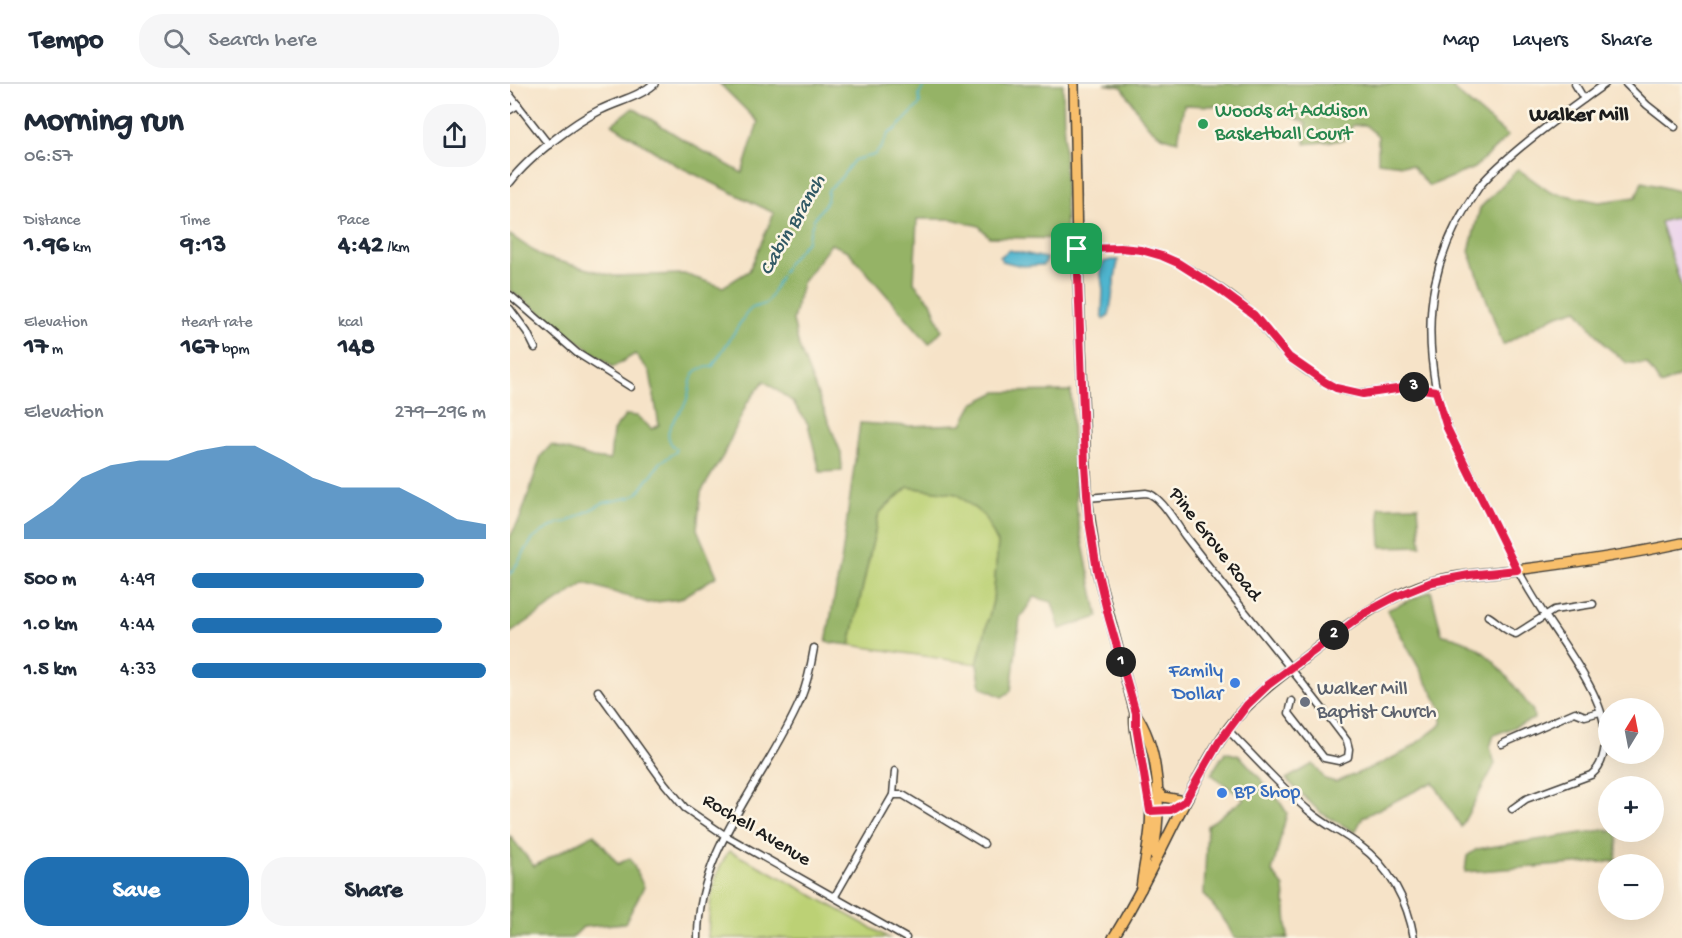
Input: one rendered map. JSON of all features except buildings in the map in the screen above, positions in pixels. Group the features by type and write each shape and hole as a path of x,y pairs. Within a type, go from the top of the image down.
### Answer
{"main road":[{"path":"1074,84 1077,249 1087,498 1097,570 1136,713 1136,726 1162,811"},
{"path":"1112,938 1143,886 1185,801 1228,730 1256,696 1350,623 1395,597 1447,578 1614,557 1682,543"},
{"path":"1136,713 1143,723 1155,767 1162,811 1143,886"},
{"path":"1158,791 1163,798 1185,801"},
{"path":"1162,811 1185,801"}],"street":[{"path":"510,182 524,166 549,145 595,113 654,84"},
{"path":"1575,84 1584,99"},
{"path":"1598,707 1589,684 1517,570 1447,428 1436,391 1430,348 1431,300 1437,271 1454,227 1480,185 1529,140 1605,84"},
{"path":"1626,84 1647,105 1675,127"},
{"path":"510,95 549,145"},
{"path":"510,110 518,105"},
{"path":"1077,249 1141,250 1178,263 1247,309 1289,357 1325,382 1341,390 1372,394 1410,387 1436,391"},
{"path":"510,295 577,353 631,387"},
{"path":"510,309 527,332 535,348"},
{"name":"Pine Grove Road","path":"1087,498 1154,494 1291,668"},
{"path":"1488,616 1514,634 1518,634 1560,608 1593,604"},
{"path":"698,938 699,907 715,857 796,708 807,680 814,648"},
{"path":"1291,668 1347,741 1348,757 1339,761 1324,758 1289,713 1292,701"},
{"name":"Rochell Avenue","path":"598,691 676,798 698,818 906,938"},
{"path":"1502,744 1575,712 1585,716 1598,713"},
{"path":"1228,730 1295,799 1321,821 1360,845 1378,862 1403,899 1414,938"},
{"path":"1512,809 1526,799 1591,775 1600,764"},
{"path":"835,896 893,795 895,771"},
{"path":"893,795 903,795 984,844"}],"shaded area":[{"path":"1682,216 1682,288 1660,221"}],"green space":[{"path":"720,84 1063,84 1066,239 989,237 979,226 952,219 917,219 914,283 931,302 942,330 929,344 848,251 831,244 802,283 793,320 799,347 841,453 842,471 820,472 808,424 793,402 764,381 747,403 723,456 701,492 697,529 717,576 680,599 648,603 585,583 510,633 510,537 521,516 541,456 551,445 593,458 610,460 613,431 626,415 637,416 652,429 659,425 650,372 635,354 613,367 510,290 510,235 543,257 614,276 684,274 723,287 749,271 774,213 674,164 612,124 633,108 742,173 758,122"},
{"path":"1104,84 1451,84 1455,91 1508,136 1474,168 1429,186 1412,166 1378,162 1378,136 1365,125 1353,125 1344,140 1305,144 1306,123 1268,108 1184,105 1178,141 1158,134 1150,128 1122,87"},
{"path":"1518,169 1550,192 1599,202 1636,197 1642,182 1679,191 1681,216 1660,222 1682,288 1682,375 1661,385 1647,364 1627,363 1605,345 1577,309 1555,316 1503,345 1469,251 1480,208"},
{"path":"1071,391 1078,521 1098,617 1060,629 1052,602 1034,597 1020,618 1011,691 1002,697 981,687 977,664 993,601 998,543 984,516 957,494 908,487 879,513 850,645 826,642 842,556 860,423 909,426 962,424 973,404 997,392"},
{"path":"908,487 957,494 984,516 998,543 993,601 977,664 850,645 879,513"},
{"path":"1418,506 1421,546 1381,547 1379,507"},
{"path":"1431,591 1442,635 1458,638 1471,644 1495,662 1533,711 1534,719 1494,735 1490,747 1495,764 1461,827 1433,782 1363,817 1355,832 1321,813 1286,779 1313,764 1325,779 1336,782 1406,751 1442,724 1442,710 1387,610"},
{"path":"1225,752 1240,756 1276,796 1287,813 1272,872 1284,887 1288,938 1234,938 1227,924 1204,894 1207,826 1244,799 1211,774"},
{"path":"1598,831 1598,842 1618,842 1617,854 1598,854 1598,862 1465,872 1467,856 1477,849"},
{"path":"594,834 618,864 630,858 644,887 625,923 583,927 572,938 510,938 510,836 534,866"},
{"path":"729,851 889,938 708,938 710,904 715,882"}],"water":[{"path":"1009,250 1046,258 1046,262 1043,265 1022,266 1002,261 1000,257"},
{"path":"1118,260 1109,316 1104,319 1100,269 1104,262"}],"waterway":[{"name":"Cabin Branch","path":"510,575 532,540 542,532 603,503 632,497 638,493 661,462 676,452 668,437 669,431 685,404 694,374 703,368 712,367 746,314 752,308 767,303 787,264 807,241 814,219 827,201 828,190 840,179 854,160 874,155 881,148 888,134 896,129 920,104 919,95 925,84"}],"place":[{"name":"Woods at Addison Basketball Court","path":"1203,124"},
{"name":"Family Dollar","path":"1235,683"},
{"name":"Walker Mill Baptist Church","path":"1305,702"},
{"name":"BP Shop","path":"1222,793"}],"district":[{"name":"Walker Mill","path":"1579,116"}],"route":[{"path":"1077,249 1141,250 1178,263 1247,309 1289,357 1325,382 1341,390 1372,394 1410,387 1436,391 1447,428 1517,570 1447,578 1395,597 1350,623 1268,685 1247,705 1219,742 1185,801 1171,810 1150,811 1135,719 1136,713 1095,560 1085,476 1077,249"}]}
